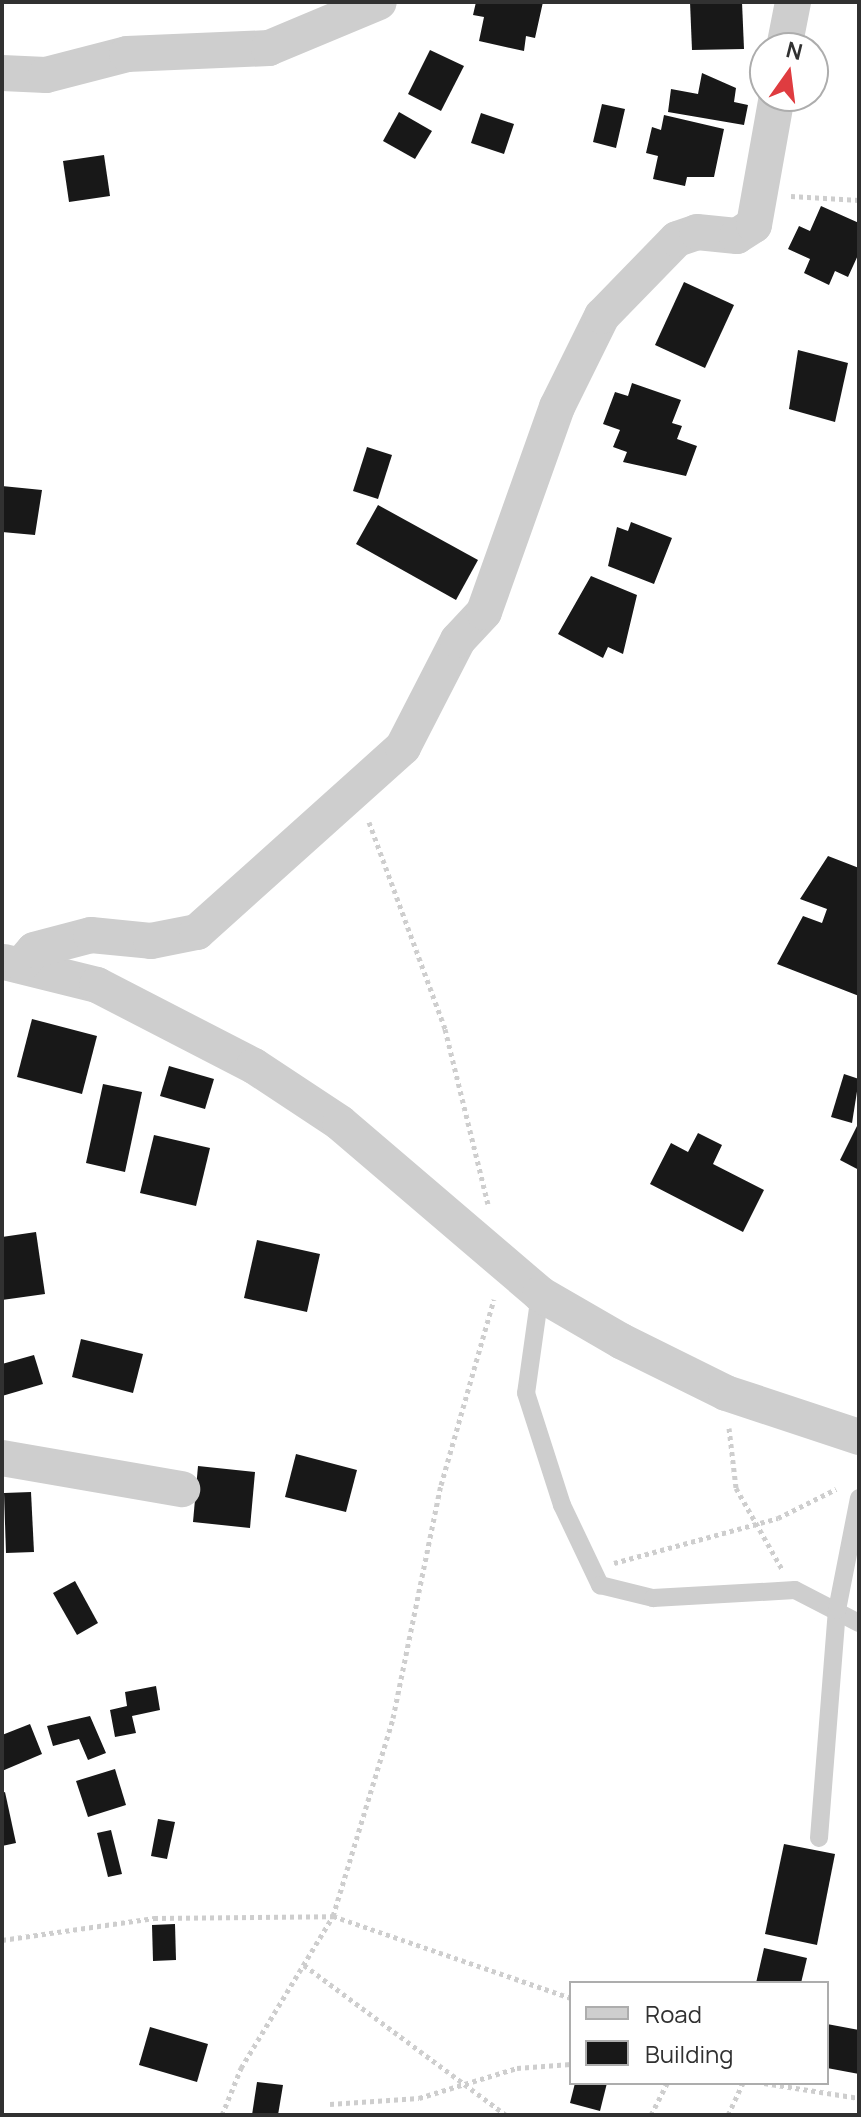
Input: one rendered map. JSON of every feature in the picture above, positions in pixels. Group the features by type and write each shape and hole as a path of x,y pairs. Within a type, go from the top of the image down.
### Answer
{"street":[{"path":"2,73 46,75 127,54 269,48 379,2"},
{"path":"787,32 793,2"},
{"path":"12,963 34,950 91,935 151,941 197,932 403,747 458,640 484,612 557,407 602,316 677,239 751,230 762,196 775,112"},
{"path":"12,963 97,985 254,1066 340,1123 540,1294 726,1393 859,1437"},
{"path":"2,1458 182,1489"}],"lane":[{"path":"540,1294 526,1393 586,1563 600,1585 623,1595 795,1590 859,1623"},
{"path":"819,1838 837,1610 859,1498"}],"path":[{"path":"762,196 859,200"},
{"path":"369,812 369,835 463,1085 489,1208"},
{"path":"222,2115 333,1916 393,1718 441,1485 487,1313 509,1268"},
{"path":"726,1393 736,1488 795,1590"},
{"path":"586,1563 614,1563 755,1525 846,1484"},
{"path":"2,1940 154,1918 333,1916 569,1997"},
{"path":"304,1965 506,2115"},
{"path":"330,2104 468,2087 517,2068 569,2064"},
{"path":"651,2115 666,2085"},
{"path":"728,2115 742,2085"},
{"path":"777,2085 859,2098"}],"building":[{"path":"476,2 543,2 535,38 526,36 524,51 479,41 484,17 473,15"},
{"path":"690,2 742,2 744,49 692,50"},
{"path":"430,50 464,66 441,111 408,94"},
{"path":"702,73 736,88 734,102 748,105 744,125 668,112 671,89 698,94"},
{"path":"602,104 625,109 616,148 593,142"},
{"path":"399,112 432,131 415,159 383,141"},
{"path":"481,113 514,124 504,154 471,143"},
{"path":"664,115 724,129 714,177 687,177 685,186 653,179 658,156 646,153 652,127 661,130"},
{"path":"104,155 110,196 69,202 63,161"},
{"path":"821,206 859,223 859,253 848,277 835,271 829,285 804,273 810,259 788,249 799,226 810,231"},
{"path":"684,282 734,305 705,368 655,345"},
{"path":"798,350 848,363 835,422 789,409"},
{"path":"632,383 681,400 672,423 682,426 677,439 697,446 686,476 623,462 627,452 613,447 620,430 603,424 615,392 628,396"},
{"path":"367,447 392,455 378,499 353,491"},
{"path":"2,486 42,490 35,535 2,532"},
{"path":"378,505 478,560 456,600 356,544"},
{"path":"631,522 672,538 654,584 608,566 617,527 628,531"},
{"path":"591,576 637,595 623,654 608,647 603,658 558,634"},
{"path":"828,856 859,868 859,996 777,964 803,916 822,923 827,909 800,899"},
{"path":"32,1019 97,1036 82,1094 17,1077"},
{"path":"169,1066 214,1079 205,1109 160,1096"},
{"path":"844,1074 859,1079 852,1123 831,1117"},
{"path":"103,1084 142,1092 125,1172 86,1163"},
{"path":"859,1122 859,1170 840,1160"},
{"path":"698,1133 722,1145 713,1164 764,1190 743,1232 650,1184 671,1143 688,1152"},
{"path":"154,1135 210,1148 196,1206 140,1193"},
{"path":"36,1232 45,1294 2,1300 2,1237"},
{"path":"257,1240 320,1254 307,1312 244,1298"},
{"path":"81,1339 143,1354 133,1393 72,1377"},
{"path":"34,1355 43,1384 2,1396 2,1364"},
{"path":"296,1454 357,1470 346,1512 285,1497"},
{"path":"198,1466 255,1472 250,1528 193,1522"},
{"path":"31,1492 34,1552 6,1553 4,1493"},
{"path":"75,1581 98,1623 77,1635 53,1593"},
{"path":"156,1686 160,1710 132,1716 136,1733 115,1737 110,1710 127,1706 125,1692"},
{"path":"90,1716 106,1753 88,1760 79,1739 53,1746 47,1726"},
{"path":"30,1724 42,1754 2,1771 2,1735"},
{"path":"115,1769 126,1805 88,1817 76,1781"},
{"path":"5,1792 16,1843 2,1846 2,1793"},
{"path":"158,1819 175,1822 167,1859 151,1856"},
{"path":"111,1830 122,1874 108,1877 97,1833"},
{"path":"784,1844 835,1854 817,1945 765,1934"},
{"path":"175,1924 176,1960 153,1961 152,1925"},
{"path":"764,1948 807,1958 801,1981 756,1981"},
{"path":"829,2024 859,2030 859,2074 829,2068"},
{"path":"150,2027 208,2044 197,2082 139,2065"},
{"path":"257,2082 283,2085 278,2115 252,2115"},
{"path":"574,2085 606,2085 600,2111 570,2103"}]}
